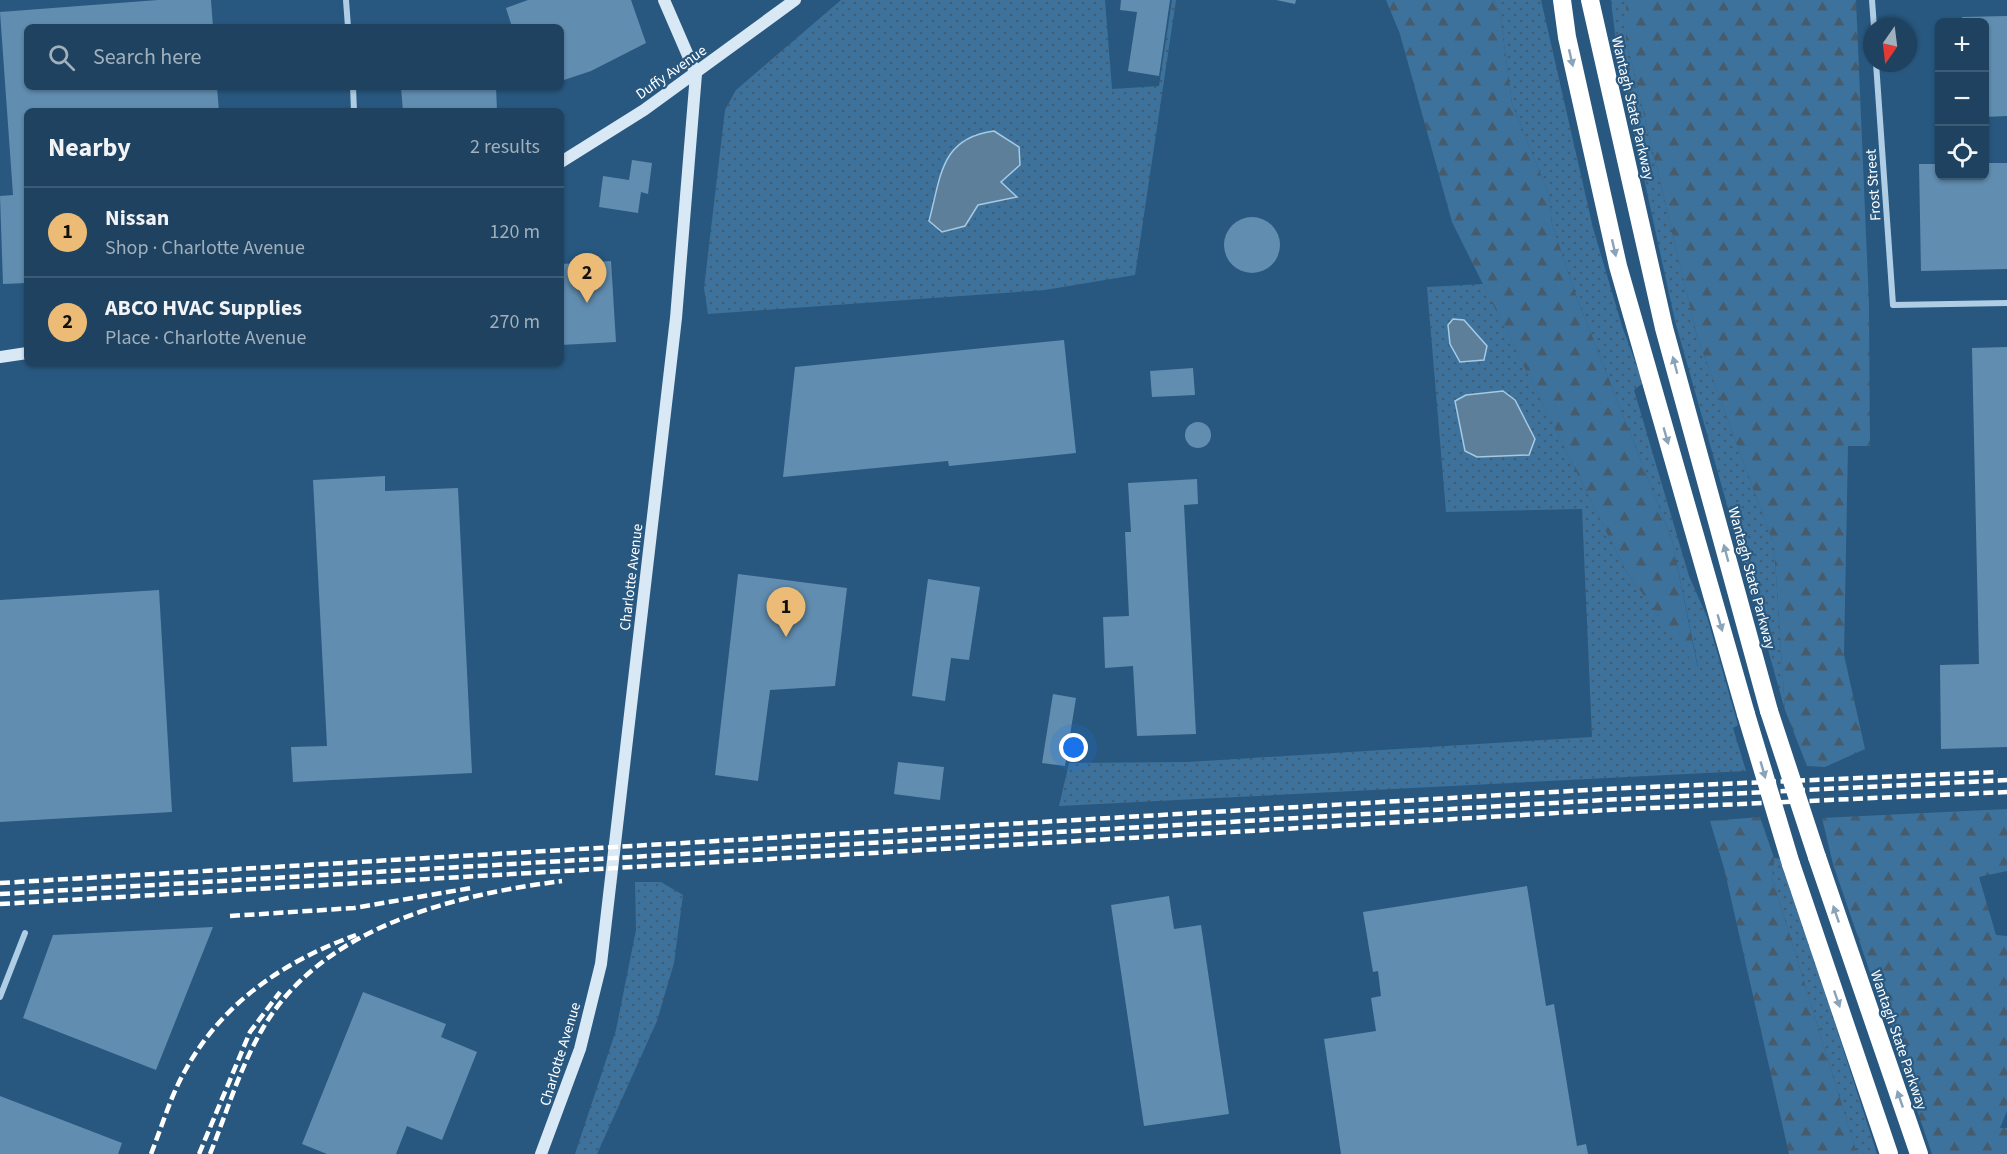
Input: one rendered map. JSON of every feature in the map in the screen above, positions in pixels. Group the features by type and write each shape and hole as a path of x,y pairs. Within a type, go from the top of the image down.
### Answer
{"highway":[{"path":"1562,0 1567,37 1618,266 1791,864 1889,1154"},
{"name":"Wantagh State Parkway","path":"1590,0 1664,328 1770,711 1817,857 1919,1154"},
{"path":"1594,21 1595,0"}],"street":[{"path":"346,0 348,24"},
{"name":"Charlotte Avenue","path":"541,1154 580,1049 601,964 673,342 696,74 664,0"},
{"name":"Duffy Avenue","path":"564,160 696,74 795,0"},
{"path":"1872,0 1873,18"},
{"name":"Frost Street","path":"1877,72 1893,304 2007,303"},
{"path":"352,90 354,108"},
{"path":"0,357 24,353"},
{"path":"0,997 25,933"}],"green space":[{"path":"841,0 1105,0 1112,89 1159,86 1172,0 1176,0 1135,275 1045,290 708,314 704,288 725,110 736,90"},
{"path":"1386,0 1494,0 1500,14 1512,104 1549,195 1552,224 1575,293 1672,540 1698,669 1626,571 1452,222 1400,34"},
{"path":"1494,0 1541,0 1593,228 1622,326 1643,383 1634,390 1689,576 1707,617 1738,725 1733,728 1746,771 1059,806 1069,763 1188,762 1592,737 1582,509 1446,512 1427,287 1483,284 1626,571 1698,667 1672,540 1575,293 1552,224 1549,195 1512,104 1500,14"},
{"path":"1611,0 1626,0 1626,39 1697,336 1774,545 1785,710 1675,321 1618,59"},
{"path":"1626,0 1856,0 1869,304 1870,446 1848,446 1844,655 1865,749 1825,767 1807,766 1785,710 1774,545 1697,336 1626,39"},
{"path":"2007,809 2007,871 1979,877 1996,935 2007,936 2007,1111 2000,1128 2007,1128 2007,1154 1932,1154 1833,864 1822,818"},
{"path":"1760,817 1774,858 1772,878 1857,1154 1789,1154 1724,868 1710,821"},
{"path":"1774,858 1782,859 1877,1154 1857,1154 1772,878"},
{"path":"635,882 661,882 683,895 674,963 657,1021 597,1154 575,1154 616,1030 636,930"}],"shaded area":[{"path":"994,131 1019,147 1020,165 1001,182 1017,197 978,205 965,226 942,232 929,221 946,162 963,142 976,135"},
{"path":"1453,319 1464,320 1487,346 1484,360 1460,362 1450,344 1448,325"},
{"path":"1503,391 1515,400 1535,439 1529,455 1477,457 1465,451 1455,401 1466,395"}],"building":[{"path":"158,0 211,0 213,24 24,24 24,90 217,90 219,108 24,108 24,283 3,284 0,196 13,195 0,12"},
{"path":"528,0 631,0 646,43 591,71 564,80 564,24 511,24 506,8"},
{"path":"1121,0 1170,0 1159,76 1128,71 1137,12 1120,10"},
{"path":"1276,0 1296,0 1295,4"},
{"path":"2007,16 2007,116 1989,117 1989,18 1962,17"},
{"path":"401,90 496,90 497,108 403,108"},
{"path":"632,160 652,163 648,194 641,192 638,213 599,207 603,176 629,180"},
{"path":"1989,163 2007,163 2007,269 1921,271 1919,164 1935,164 1935,180 1989,180"},
{"path":"1252,217 1263,219 1272,225 1278,234 1280,245 1278,256 1272,265 1263,271 1252,273 1241,271 1232,265 1226,256 1224,245 1226,234 1232,225 1241,219"},
{"path":"611,261 616,342 564,345 564,264"},
{"path":"1064,340 1076,453 949,466 948,461 783,477 795,367"},
{"path":"2007,347 2007,747 1941,749 1940,665 1979,664 1972,348"},
{"path":"1193,368 1195,395 1152,397 1150,371"},
{"path":"1198,422 1207,426 1211,435 1207,444 1198,448 1189,444 1185,435 1189,426"},
{"path":"385,476 385,491 458,488 472,773 293,782 291,747 327,746 313,480"},
{"path":"1197,479 1198,504 1184,505 1196,734 1137,736 1133,666 1105,668 1103,617 1129,616 1125,532 1131,532 1128,483"},
{"path":"738,574 847,588 835,686 770,690 758,781 715,775"},
{"path":"928,579 980,587 969,660 951,658 945,701 912,696"},
{"path":"159,590 172,812 0,822 0,600"},
{"path":"1053,694 1076,698 1065,766 1042,763"},
{"path":"898,762 944,767 940,800 894,794"},
{"path":"1527,886 1546,1006 1554,1004 1577,1146 1586,1144 1588,1154 1341,1154 1324,1039 1376,1031 1371,998 1381,996 1378,971 1373,972 1363,912"},
{"path":"1169,896 1174,929 1201,925 1229,1114 1144,1126 1111,905"},
{"path":"213,927 156,1070 23,1018 53,935"},
{"path":"363,992 446,1024 441,1037 477,1052 442,1140 407,1126 396,1154 327,1154 302,1144"},
{"path":"0,1096 122,1143 118,1154 0,1154"}],"railway":[{"path":"0,883 1604,789 1998,772"},
{"path":"0,894 1604,800 2007,780"},
{"path":"0,904 1608,810 2007,792"},
{"path":"210,1154 241,1074 263,1028 289,993 320,964 355,940 394,922 436,907 521,887 562,881"},
{"path":"230,916 354,908 471,888"},
{"path":"151,1154 171,1100 186,1069 201,1045 219,1023 259,986 281,971 305,957 356,935"},
{"path":"199,1154 250,1032 280,992"}],"place":[{"name":"ABCO HVAC Supplies","path":"587,303"},
{"name":"Nissan","path":"786,637"}]}
